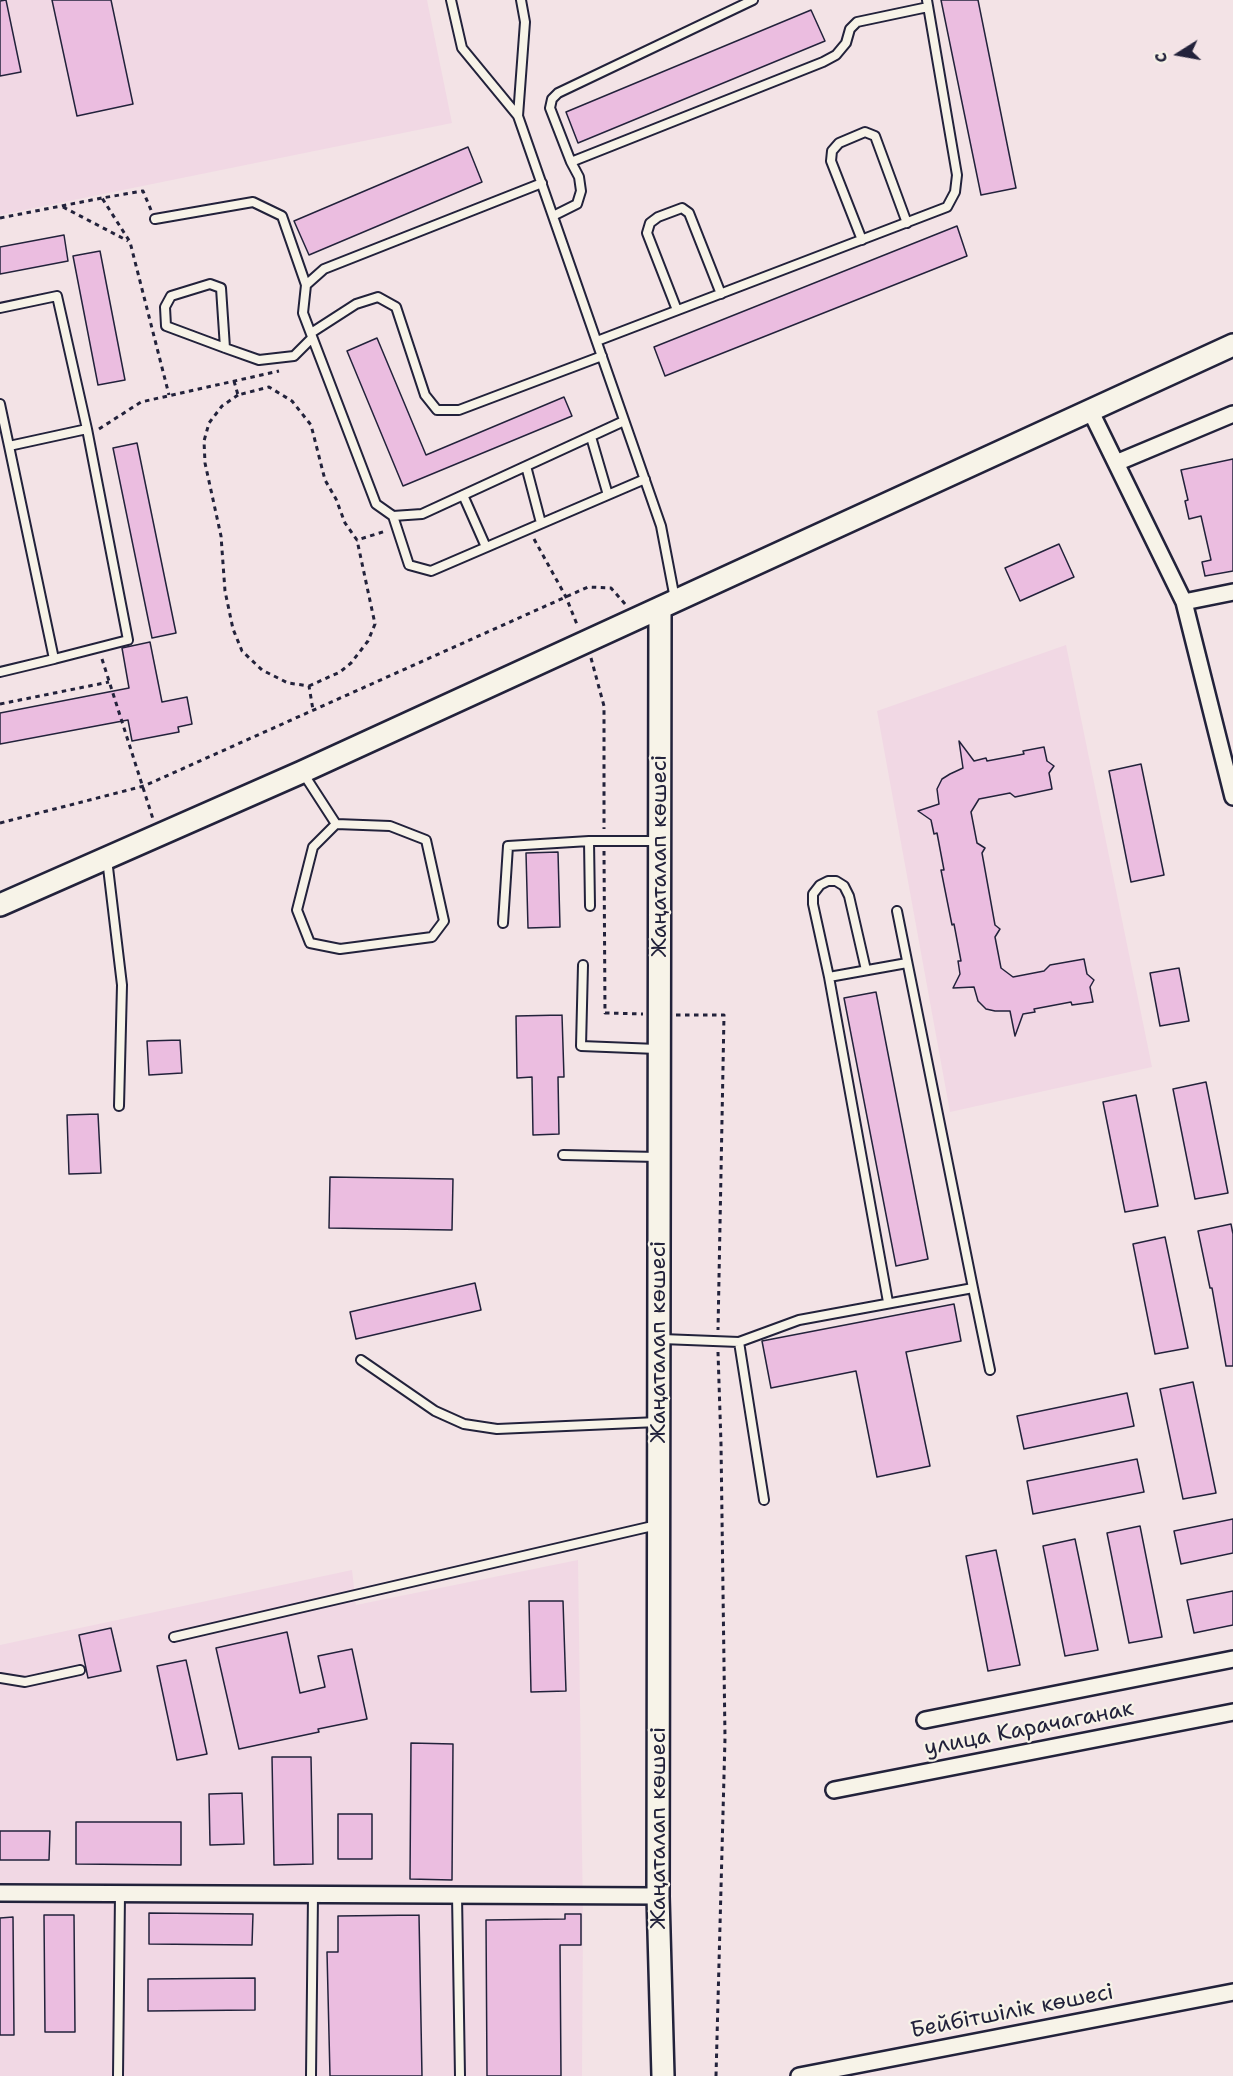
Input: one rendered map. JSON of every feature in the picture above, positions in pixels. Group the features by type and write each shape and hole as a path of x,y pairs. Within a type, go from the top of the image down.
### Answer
{"main road":[{"path":"0,905 302,772 1233,345"},
{"name":"Жаңаталап көшесі","path":"663,2076 658,1896 659,1049 660,841 668,604"}],"street":[{"path":"1090,410 1184,602 1233,797"},
{"path":"1116,463 1233,414"},
{"path":"1184,602 1233,592"},
{"path":"926,1720 1233,1659"},
{"name":"улица Карачаганак","path":"834,1790 1233,1712"},
{"path":"0,1893 658,1896"},
{"name":"Бейбітшілік көшесі","path":"799,2076 1233,1992"}],"lane":[{"path":"452,0 462,48 518,116 542,183 661,526 668,604"},
{"path":"518,116 525,22 521,0"},
{"path":"553,216 578,204 581,191 579,177 550,108 552,99 558,93 753,0"},
{"path":"571,162 823,62 837,55 846,43 850,29 857,22 928,3 957,175 955,192 947,207 597,341"},
{"path":"861,240 831,161 832,151 838,143 865,132 875,136 907,223"},
{"path":"306,285 324,269 542,183"},
{"path":"155,219 254,202 282,216 306,285 303,313 311,336 376,504 393,516 409,565 431,571 645,479"},
{"path":"678,310 646,233 650,223 658,217 682,208 689,213 721,294"},
{"path":"225,348 221,288 210,284 171,296 165,307 166,326 225,348 259,360 294,356 311,336 356,303 378,297 396,307 425,395 437,410 459,410 602,356"},
{"path":"0,308 57,296 88,432 128,640 0,672"},
{"path":"0,404 54,659"},
{"path":"393,516 422,514 624,421"},
{"path":"9,446 88,432"},
{"path":"591,437 608,495"},
{"path":"526,466 541,523"},
{"path":"463,495 486,547"},
{"path":"302,772 336,824"},
{"path":"336,824 390,826 426,840 444,921 432,937 340,949 310,943 297,910 313,847 336,824"},
{"path":"588,841 590,906"},
{"path":"503,923 508,846 588,841 660,841"},
{"path":"107,858 122,985 119,1106"},
{"path":"866,970 849,896 844,886 836,881 828,881 820,885 813,894 813,904 829,977 888,1302"},
{"path":"897,911 990,1370"},
{"path":"829,977 907,963"},
{"path":"583,965 581,1046 659,1049"},
{"path":"563,1155 659,1157"},
{"path":"660,1339 739,1342 799,1320 973,1288"},
{"path":"739,1342 764,1500"},
{"path":"361,1360 435,1411 464,1424 497,1429 660,1422"},
{"path":"174,1637 659,1525"},
{"path":"0,1678 26,1682 80,1670"},
{"path":"118,2076 120,1894"},
{"path":"311,2076 313,1895"},
{"path":"457,1895 460,2076"}],"path":[{"path":"0,218 143,191 155,219"},
{"path":"102,198 130,242 169,395"},
{"path":"62,206 130,242"},
{"path":"88,432 141,402 289,369"},
{"path":"234,381 238,395"},
{"path":"269,387 292,401 311,425 325,480 336,499 345,523 357,540 375,624 368,641 351,663 340,672 309,686 288,683 262,670 243,651 232,629 225,591 221,536 205,463 204,441 208,423 222,406 238,395 269,387"},
{"path":"357,540 397,528"},
{"path":"0,824 144,786 588,587 611,588 636,618"},
{"path":"98,648 158,835"},
{"path":"0,704 109,682"},
{"path":"309,686 313,711"}],"shaded area":[{"path":"0,0 427,0 452,123 0,215"},
{"path":"1066,645 1152,1067 950,1112 877,711"},
{"path":"578,1560 583,1920 582,2076 0,2076 0,1645 352,1570 356,1605"}],"building":[{"path":"6,0 21,72 0,76 0,1"},
{"path":"52,0 111,0 133,104 77,116"},
{"path":"941,0 978,0 1016,188 981,195"},
{"path":"811,10 825,41 578,143 566,112"},
{"path":"468,147 482,182 309,255 294,221"},
{"path":"957,226 967,256 665,376 654,347"},
{"path":"64,235 68,261 0,274 0,247"},
{"path":"100,251 125,380 98,385 73,256"},
{"path":"377,338 426,455 564,397 572,416 403,486 347,351"},
{"path":"137,443 176,633 152,638 113,448"},
{"path":"1233,459 1233,571 1205,576 1202,562 1211,560 1201,516 1189,519 1185,501 1188,500 1181,470"},
{"path":"1059,544 1074,577 1020,601 1005,568"},
{"path":"150,642 162,702 187,697 192,724 178,727 179,732 132,741 128,720 0,744 0,713 129,688 122,648"},
{"path":"959,741 974,761 986,758 987,761 1024,754 1023,751 1044,747 1047,761 1054,766 1049,773 1052,789 1015,797 1010,793 979,799 971,812 977,843 985,848 982,853 995,925 1000,929 995,937 1001,968 1013,977 1044,971 1050,965 1084,959 1087,974 1094,980 1090,987 1093,1002 1072,1005 1071,1002 1034,1009 1035,1012 1023,1014 1015,1036 1010,1011 986,1009 978,1001 974,987 953,988 960,974 958,961 961,961 941,870 944,870 937,833 934,834 931,820 918,811 939,804 937,789 942,779 963,768"},
{"path":"1141,764 1164,875 1131,882 1109,771"},
{"path":"558,852 560,927 528,928 526,853"},
{"path":"1179,968 1189,1021 1160,1026 1150,973"},
{"path":"876,992 928,1259 896,1266 844,998"},
{"path":"562,1015 564,1077 558,1077 559,1134 533,1135 532,1077 517,1078 516,1016"},
{"path":"180,1040 182,1073 149,1075 147,1041"},
{"path":"1206,1082 1228,1193 1195,1199 1173,1089"},
{"path":"1136,1095 1158,1206 1125,1212 1103,1102"},
{"path":"98,1114 101,1173 69,1174 67,1115"},
{"path":"330,1177 453,1179 452,1230 329,1228"},
{"path":"1231,1224 1233,1234 1233,1366 1226,1366 1212,1288 1210,1288 1198,1231"},
{"path":"1165,1237 1188,1348 1155,1354 1133,1244"},
{"path":"475,1283 481,1310 356,1339 350,1312"},
{"path":"954,1304 961,1341 906,1352 930,1466 877,1477 856,1371 771,1388 762,1341"},
{"path":"1193,1382 1216,1493 1183,1499 1160,1389"},
{"path":"1127,1393 1134,1426 1024,1449 1017,1416"},
{"path":"1137,1459 1144,1492 1033,1514 1027,1481"},
{"path":"1233,1519 1233,1553 1181,1564 1174,1531"},
{"path":"1140,1526 1162,1637 1129,1643 1107,1533"},
{"path":"1075,1539 1098,1650 1065,1656 1043,1546"},
{"path":"996,1550 1020,1665 988,1671 966,1556"},
{"path":"1233,1591 1233,1625 1194,1633 1187,1600"},
{"path":"529,1601 563,1601 566,1691 531,1692"},
{"path":"111,1628 121,1671 88,1678 79,1635"},
{"path":"287,1632 300,1693 325,1687 318,1656 352,1649 367,1719 239,1749 216,1648"},
{"path":"186,1660 207,1754 177,1760 157,1666"},
{"path":"411,1743 453,1744 452,1880 410,1879"},
{"path":"272,1757 311,1757 313,1864 274,1865"},
{"path":"242,1793 244,1844 210,1845 209,1794"},
{"path":"338,1814 372,1814 372,1859 338,1859"},
{"path":"76,1822 181,1822 181,1865 76,1864"},
{"path":"0,1831 50,1831 49,1860 0,1860"},
{"path":"149,1913 253,1914 252,1945 149,1944"},
{"path":"565,1914 581,1914 581,1945 560,1945 561,2076 487,2076 486,1920 565,1919"},
{"path":"44,1915 74,1915 75,2032 45,2032"},
{"path":"419,1915 422,2076 330,2076 327,1952 338,1952 338,1916"},
{"path":"13,1917 14,2035 0,2035 0,1918"},
{"path":"255,1978 255,2010 148,2011 148,1979"}]}
